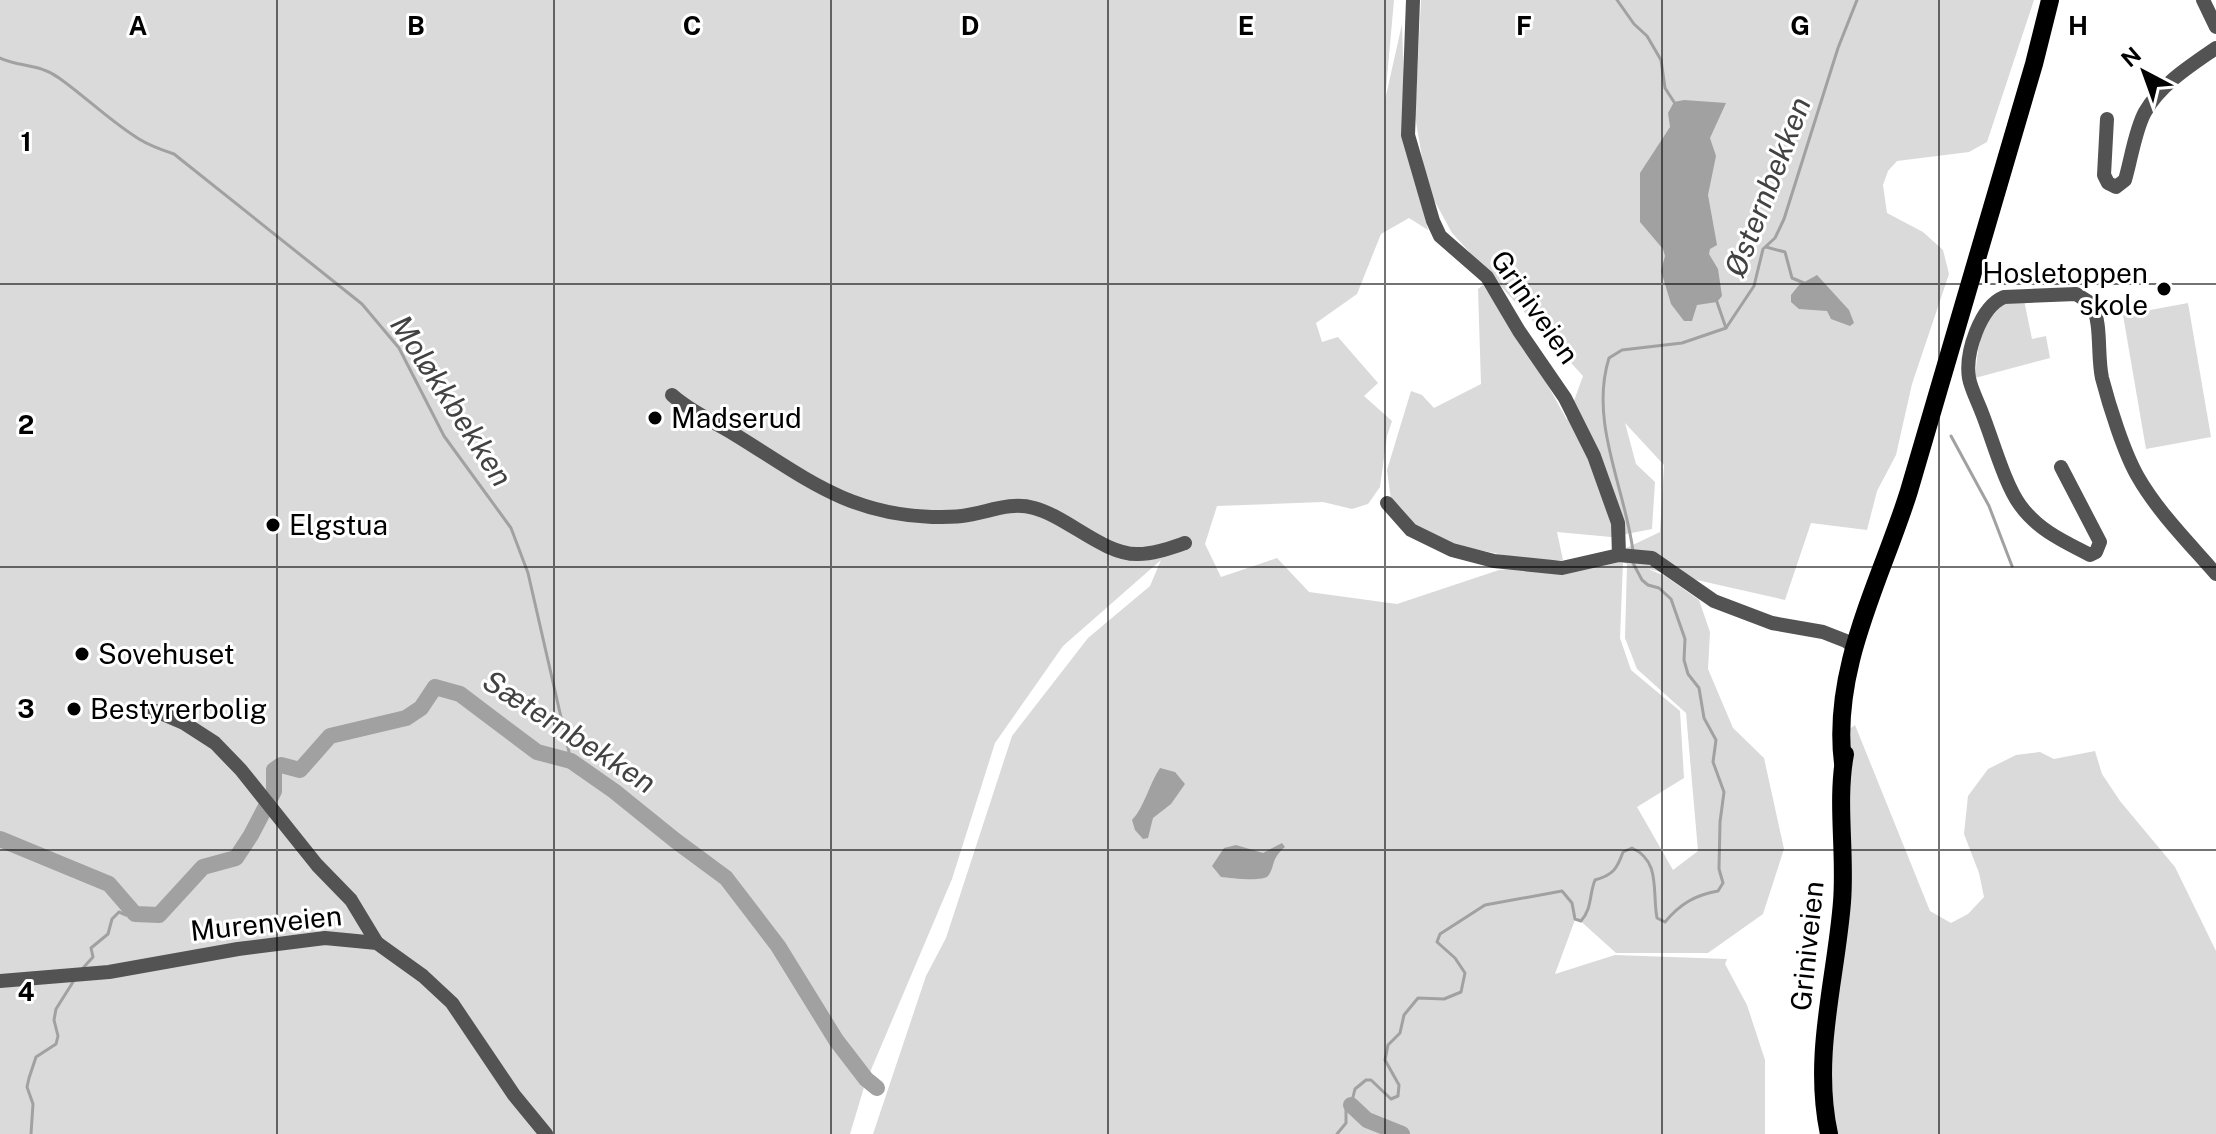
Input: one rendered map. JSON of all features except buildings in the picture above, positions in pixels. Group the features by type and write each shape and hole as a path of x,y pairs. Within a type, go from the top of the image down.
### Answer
{"main road":[{"name":"Griniveien","path":"1829,1134 1824,1102 1824,1053 1842,902 1843,763 1860,642 1887,552 1895,538 2050,0"}],"street":[{"name":"Griniveien","path":"1413,0 1408,135 1433,221 1440,236 1487,277 1565,398 1594,456 1628,555"},
{"path":"2203,0 2216,27"},
{"path":"2107,119 2104,175 2108,183 2116,187 2125,180 2141,122 2152,102 2180,73 2216,48"},
{"path":"2061,467 2100,542 2096,552 2090,555 2053,536 2034,522 2017,502 1968,376 1976,330 1983,314 1994,302 2004,297 2076,294 2092,304 2097,321 2103,379 2139,478 2216,574"},
{"path":"672,395 697,414 838,497 869,508 945,517 1008,505 1031,507 1055,515 1115,549 1136,555 1185,543"},
{"path":"1387,503 1411,530 1452,550 1494,561 1562,568 1628,555 1652,558 1714,601 1772,623 1823,632 1842,631 1860,642"},
{"path":"109,712 156,711 184,723 215,743 251,781 317,865 351,900 377,943"},
{"name":"Murenveien","path":"0,981 109,972 238,949 325,938 377,943 423,976 452,1003 514,1095 546,1134"}],"shaded area":[{"path":"0,0 1394,0 1385,100 1402,24 1406,146 1428,230 1409,218 1381,234 1357,294 1316,323 1322,342 1338,337 1378,383 1364,396 1392,421 1380,487 1368,504 1352,509 1323,502 1217,506 1205,544 1221,577 1277,558 1309,592 1397,604 1499,570 1593,564 1660,532 1664,465 1625,423 1636,464 1655,482 1652,529 1611,537 1557,532 1563,560 1528,560 1450,544 1416,529 1391,500 1387,470 1411,391 1422,395 1434,408 1481,384 1478,289 1483,285 1537,366 1567,420 1583,376 1452,233 1427,187 1415,116 1421,0 2034,0 1987,142 1969,152 1897,161 1888,171 1883,185 1887,213 1923,232 1943,250 1949,274 1912,384 1896,455 1877,491 1867,530 1811,523 1785,600 1648,569 1665,576 1699,600 1710,632 1708,669 1733,728 1764,758 1784,849 1763,914 1708,953 1616,953 1576,917 1555,974 1615,955 1727,959 1725,964 1747,1005 1765,1060 1765,1134 873,1134 926,976 946,938 1012,736 1088,638 1150,586 1161,560 1063,646 995,743 952,879 865,1084 850,1134 0,1134","holes":["1623,562 1627,564 1625,638 1637,669 1686,713 1698,851 1673,870 1637,807 1684,778 1680,711 1631,670 1620,638"]},
{"path":"1674,102 1726,103 1710,138 1716,156 1708,195 1717,245 1710,249 1709,254 1718,269 1722,296 1717,302 1697,305 1692,321 1684,321 1671,304 1661,271 1665,256 1663,249 1640,222 1640,173 1670,127 1668,113"},
{"path":"1817,275 1849,310 1854,323 1850,326 1831,319 1827,311 1799,309 1791,302 1791,295 1799,285"},
{"path":"2024,300 2032,339 2046,336 2050,358 1975,378 1981,336 1989,316 2005,303"},
{"path":"2188,303 2211,437 2146,449 2123,315"},
{"path":"1855,725 1930,911 1951,923 1968,914 1984,897 1979,873 1964,834 1968,796 1988,769 2016,755 2040,752 2054,759 2095,751 2102,774 2120,801 2175,867 2216,951 2216,1134 1829,1134 1826,1112 1848,730"},
{"path":"1160,768 1175,772 1185,784 1171,804 1153,818 1148,838 1143,839 1135,830 1132,820"},
{"path":"1282,843 1285,847 1265,878 1221,877 1212,866 1224,848 1236,845 1263,853"}],"waterway":[{"path":"1617,0 1647,36 1661,60 1665,88 1674,102"},
{"name":"Østernbekken","path":"1633,551 1606,431 1603,406 1609,358 1622,350 1682,343 1726,328 1754,286 1763,249 1775,238 1784,219 1838,48 1857,0"},
{"name":"Moløkkbekken","path":"0,58 52,73 147,144 174,154 362,304 399,348 444,436 511,528 528,573 571,761"},
{"path":"1766,247 1785,252 1792,278 1804,283"},
{"path":"1717,302 1726,328"},
{"path":"1951,436 1989,506 2012,566"},
{"name":"Østernbekken","path":"1337,1134 1346,1123 1346,1106 1351,1105 1355,1089 1366,1080 1371,1080 1391,1099 1398,1096 1399,1085 1385,1060 1388,1045 1400,1033 1404,1015 1418,998 1444,999 1461,992 1465,973 1455,958 1437,942 1440,934 1485,905 1562,891 1572,903 1575,919 1581,921 1589,907 1595,880 1610,873 1623,852 1632,848 1641,854 1651,869 1657,918 1665,922 1682,905 1718,891 1723,883 1719,869 1724,792 1713,762 1716,740 1704,718 1699,688 1688,674 1684,660 1685,639 1671,599 1659,588 1642,580 1633,563"},
{"name":"Sæternbekken","path":"0,839 109,884 135,914 159,915 203,867 236,858 274,791 274,770 281,765 300,770 330,736 406,718 421,708 435,687 460,694 537,752 571,761 726,878 778,946 836,1040 866,1079 877,1088"},
{"path":"83,968 93,957 91,948 108,934 112,919 119,912 135,914"},
{"path":"31,1134 33,1104 27,1087 29,1078 36,1057 56,1044 56,1009 73,982"},
{"path":"1351,1105 1367,1120 1402,1134"}],"place":[{"name":"Hosletoppen skole","path":"2164,289"},
{"name":"Madserud","path":"655,418"},
{"name":"Elgstua","path":"273,525"},
{"name":"Sovehuset","path":"82,654"},
{"name":"Bestyrerbolig","path":"74,709"}]}
